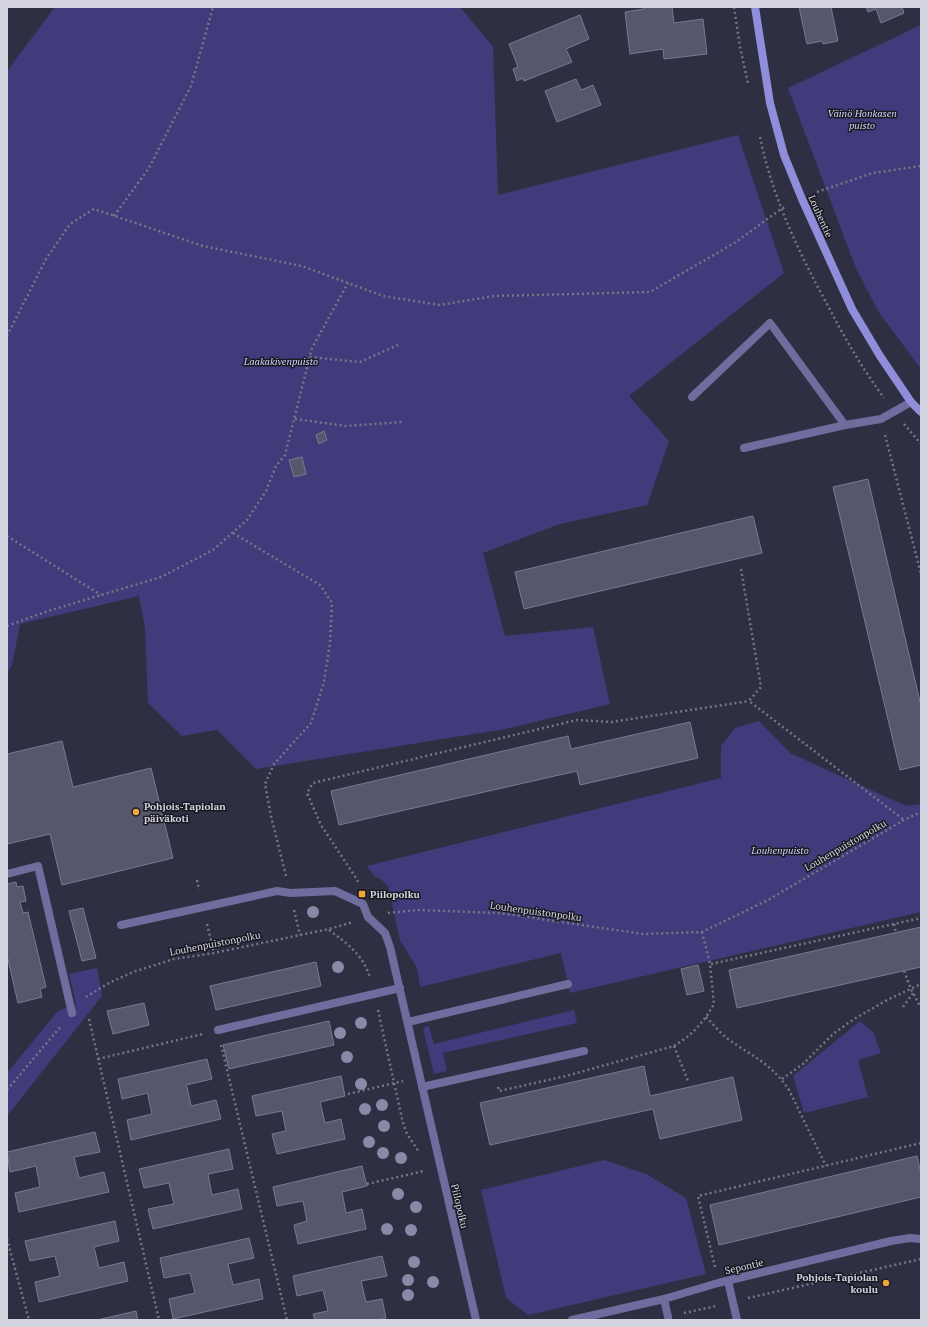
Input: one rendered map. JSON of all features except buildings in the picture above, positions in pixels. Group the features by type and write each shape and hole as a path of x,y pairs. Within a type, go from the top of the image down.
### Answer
{"street":[{"name":"Louhentie","path":"755,7 770,103 784,155 802,199 852,309 880,356 911,402 921,412"},
{"path":"692,397 770,323 845,425"},
{"path":"744,448 845,425 881,419 911,402"},
{"path":"7,874 38,866 72,1012"},
{"path":"121,926 277,891 291,893 335,891 363,904 368,916"},
{"name":"Piilopolku","path":"368,916 385,933 400,988 476,1320"},
{"path":"408,1022 568,984"},
{"path":"218,1030 400,988"},
{"path":"422,1087 584,1051"},
{"name":"Sepontie","path":"572,1320 664,1299 718,1283 891,1241 910,1238 921,1239"},
{"path":"728,1281 737,1320"},
{"path":"664,1299 668,1317"}],"path":[{"path":"114,216 149,168 191,86 213,7"},
{"path":"822,190 873,173 921,166"},
{"path":"7,336 46,259 70,224 94,209 203,246 302,266 383,296 440,305 494,296 650,292 736,242 768,218"},
{"path":"7,626 48,611 161,577 214,550 247,520 266,491 276,466 285,455 312,348 348,283"},
{"path":"310,357 360,362 400,344"},
{"path":"294,419 346,426 403,422"},
{"path":"881,419 921,574"},
{"path":"233,533 320,585 332,603 330,643 324,682 311,723 274,764 265,784 271,816 291,893 300,935"},
{"path":"7,536 101,595"},
{"path":"363,904 362,894 356,878 321,825 313,806 308,793 313,783 577,720 611,722 749,701 761,687 741,569"},
{"path":"749,701 904,820"},
{"name":"Louhenpuistonpolku","path":"7,1090 84,998 109,983 150,966 174,959 214,953 329,929 368,916 417,910 500,912 643,934 702,932 768,900 904,820 921,812"},
{"path":"710,964 921,918"},
{"path":"894,924 896,933"},
{"path":"329,929 351,947 360,956 366,966 374,994 406,1134 423,1158"},
{"path":"494,1071 499,1091 566,1076 674,1046 686,1038 706,1017 714,1004 710,964 702,932"},
{"path":"904,971 921,1008"},
{"path":"782,1079 803,1064 833,1034 854,1018 921,984"},
{"path":"903,1007 913,993"},
{"path":"87,1013 159,1320"},
{"path":"706,1017 727,1038 765,1063 782,1079 789,1090 826,1166"},
{"path":"98,1058 218,1030 287,1320"},
{"path":"674,1046 688,1080"},
{"path":"348,1094 420,1077"},
{"path":"718,1283 698,1196 921,1143"},
{"path":"424,1164 427,1178"},
{"path":"367,1184 426,1170"},
{"path":"7,1239 29,1320"},
{"path":"668,1317 921,1259"}],"green space":[{"name":"Laakakivenpuisto","path":"55,7 460,7 493,47 498,195 738,135 784,273 629,396 669,441 647,505 560,524 483,553 505,636 593,627 610,704 505,729 256,769 217,730 182,736 148,703 145,628 139,596 20,624 12,665 7,673 7,71"},
{"name":"Väinö Honkasen puisto","path":"921,25 921,369 878,311 855,266 788,88"},
{"name":"Louhenpuisto","path":"759,721 790,753 906,806 921,804 921,912 570,993 561,953 420,987 417,968 400,940 388,886 381,879 375,877 367,866 721,778 721,746 735,728"},
{"path":"97,968 102,996 7,1116 7,1073 58,1011 76,1004 69,974"},
{"path":"574,1010 577,1023 443,1053 447,1071 434,1074 423,1028 429,1026 434,1044"},
{"path":"860,1021 873,1032 881,1053 858,1060 868,1097 804,1113 793,1076"},
{"path":"604,1160 646,1174 686,1198 706,1274 528,1315 506,1298 481,1190"}],"place":[{"name":"Pohjois-Tapiolan päiväkoti","path":"136,812"},
{"name":"Piilopolku","path":"362,894"},
{"name":"Pohjois-Tapiolan koulu","path":"886,1283"}]}
